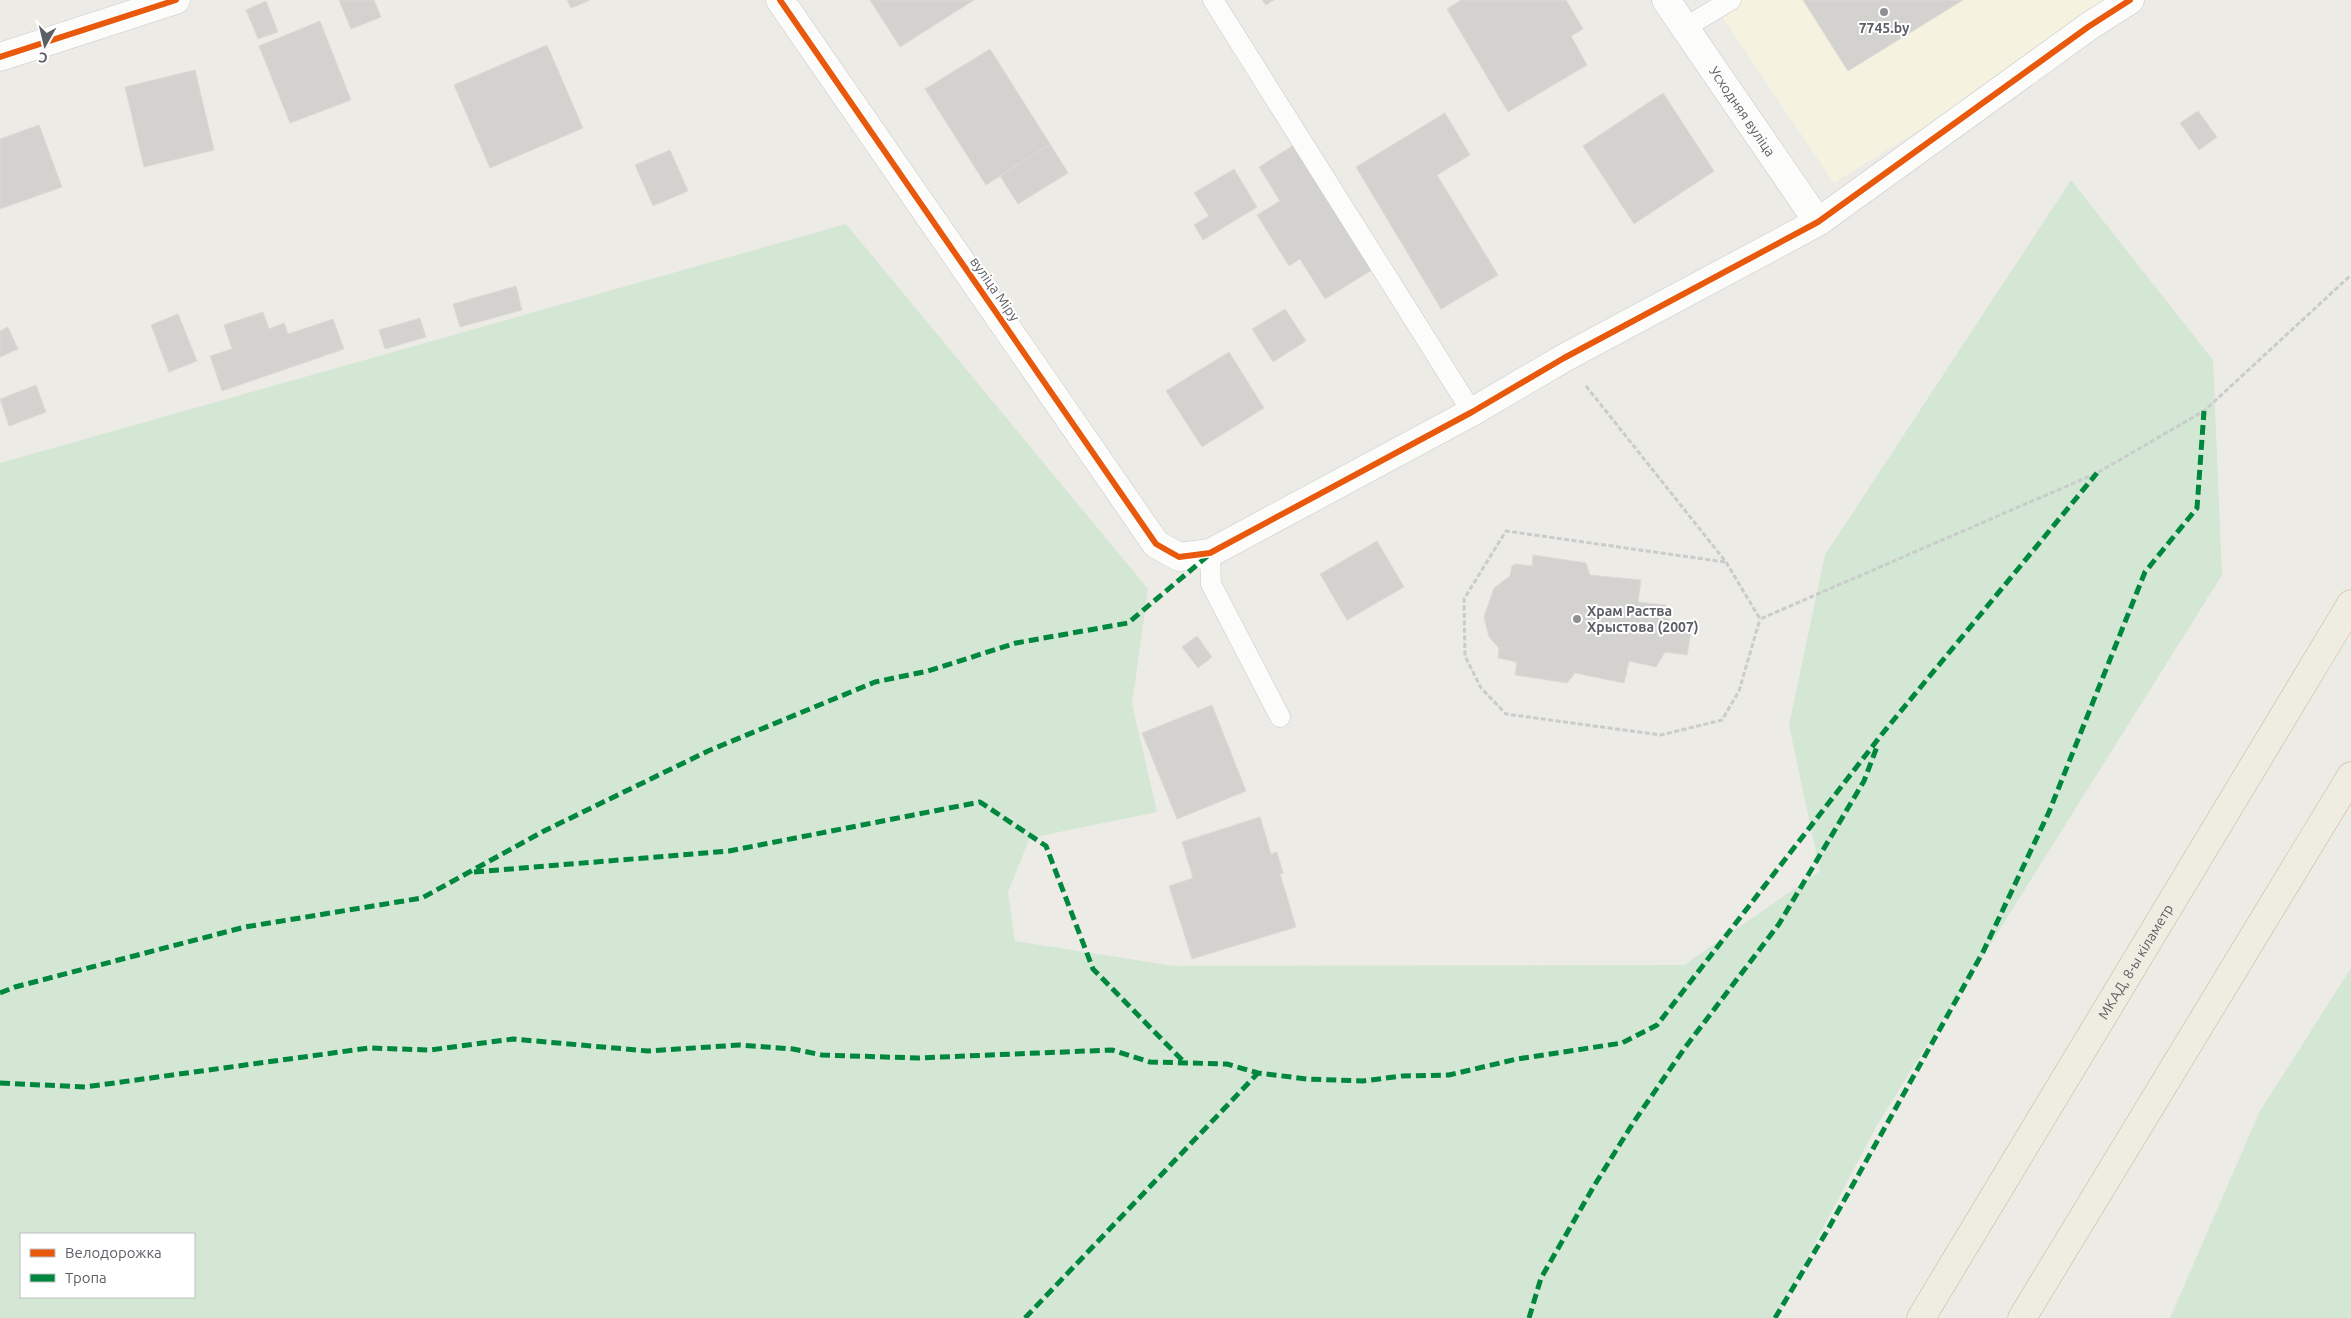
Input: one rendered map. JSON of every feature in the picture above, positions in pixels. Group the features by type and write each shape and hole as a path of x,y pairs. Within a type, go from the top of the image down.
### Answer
{"highway":[{"name":"МКАД, 8-ы кіламетр","path":"1921,1318 2351,604"},
{"path":"2022,1318 2351,776"}],"street":[{"path":"0,57 176,0"},
{"name":"вуліца Міру","path":"780,0 1156,544 1179,557 1210,553"},
{"name":"Усходняя вуліца","path":"1666,0 1818,222"},
{"path":"1210,553 1472,412 1564,358 1818,222 2123,2"}],"lane":[{"path":"1212,0 1472,412"},
{"path":"1684,28 1731,0"},
{"path":"1210,553 1211,584 1280,717"}],"path":[{"path":"1760,619 2098,473 2204,411 2351,275"},
{"path":"1564,358 1726,562 1760,619 1739,691 1722,720 1661,736 1506,714 1481,688 1465,656 1464,599 1506,531 1726,562"}],"shaded area":[{"path":"1711,0 2128,0 1834,183"}],"green space":[{"path":"2071,180 2213,360 2222,575 1877,1125 1776,1318 0,1318 0,463 846,224 1148,589 1132,704 1157,812 1030,838 1008,892 1015,941 1174,966 1684,965 1820,871 1789,725 1825,555"},
{"path":"2351,968 2351,1318 2170,1318 2260,1111"}],"building":[{"path":"339,0 374,0 381,17 351,29"},
{"path":"567,0 590,0 571,8"},
{"path":"870,0 974,0 900,47"},
{"path":"1262,0 1274,0 1266,5"},
{"path":"1461,0 1566,0 1583,29 1571,36 1587,65 1508,112 1447,9"},
{"path":"1803,0 1963,0 1848,71"},
{"path":"266,1 278,32 258,39 246,10"},
{"path":"320,21 351,100 290,123 259,46"},
{"path":"547,45 583,128 490,168 454,85"},
{"path":"990,49 1050,144 986,185 925,89"},
{"path":"195,70 214,150 144,167 125,87"},
{"path":"1663,93 1714,171 1634,224 1583,146"},
{"path":"2198,111 2217,137 2199,150 2180,123"},
{"path":"1445,113 1470,155 1437,175 1498,275 1441,309 1356,167"},
{"path":"39,125 62,187 0,209 0,139"},
{"path":"1297,143 1375,268 1325,299 1300,259 1289,266 1257,215 1280,201 1259,167"},
{"path":"1050,144 1068,173 1018,204 1000,176"},
{"path":"670,150 688,191 653,206 635,165"},
{"path":"1234,169 1257,207 1203,240 1194,225 1209,216 1194,193"},
{"path":"516,286 522,310 460,327 453,304"},
{"path":"1285,309 1306,341 1273,362 1252,329"},
{"path":"263,312 269,329 284,323 288,334 333,319 344,349 222,391 210,356 232,349 224,325"},
{"path":"178,314 197,361 169,372 151,325"},
{"path":"420,318 426,337 385,349 379,330"},
{"path":"8,327 18,349 0,357 0,331"},
{"path":"1229,352 1264,408 1202,447 1166,391"},
{"path":"36,385 46,412 9,426 0,399"},
{"path":"1377,541 1404,587 1347,620 1320,574"},
{"name":"Храм Раства Хрыстова (2007)","path":"1533,555 1586,563 1590,575 1641,580 1638,602 1666,605 1670,622 1692,626 1687,655 1665,652 1656,667 1629,661 1624,683 1575,673 1567,683 1515,675 1517,662 1498,658 1499,648 1489,637 1484,617 1494,588 1510,576 1512,566 1515,564 1532,566"},
{"path":"1197,636 1212,657 1198,668 1182,647"},
{"path":"1212,705 1246,791 1177,819 1142,733"},
{"path":"1260,817 1271,854 1277,852 1283,873 1280,874 1296,927 1192,959 1169,886 1193,878 1182,842"}],"marked path":[{"path":"1775,1318 1827,1231 1983,952 2049,812 2145,572 2197,508 2204,411"},
{"path":"0,1083 85,1087 369,1048 430,1050 513,1039 648,1051 740,1045 793,1049 822,1055 917,1058 1112,1050 1150,1062 1227,1064 1258,1073 1307,1079 1363,1081 1402,1076 1449,1075 1517,1059 1622,1043 1657,1025 1882,734 2097,473"},
{"path":"0,993 15,987 245,927 422,898 544,831 708,751 875,682 928,671 1016,643 1128,623 1210,554"},
{"path":"1529,1318 1541,1278 1594,1186 1633,1123 1684,1049 1779,924 1864,781 1878,744"},
{"path":"474,872 729,851 980,802 1046,846 1093,969 1185,1063"},
{"path":"1025,1318 1258,1073"}],"cycle path":[{"path":"0,57 176,0"},
{"path":"780,0 1156,544 1179,557 1210,553 1472,412 1564,358 1818,222 2088,27 2130,0"}],"place":[{"name":"7745.by","path":"1884,12"},
{"name":"Храм Раства Хрыстова (2007)","path":"1577,619"}]}
